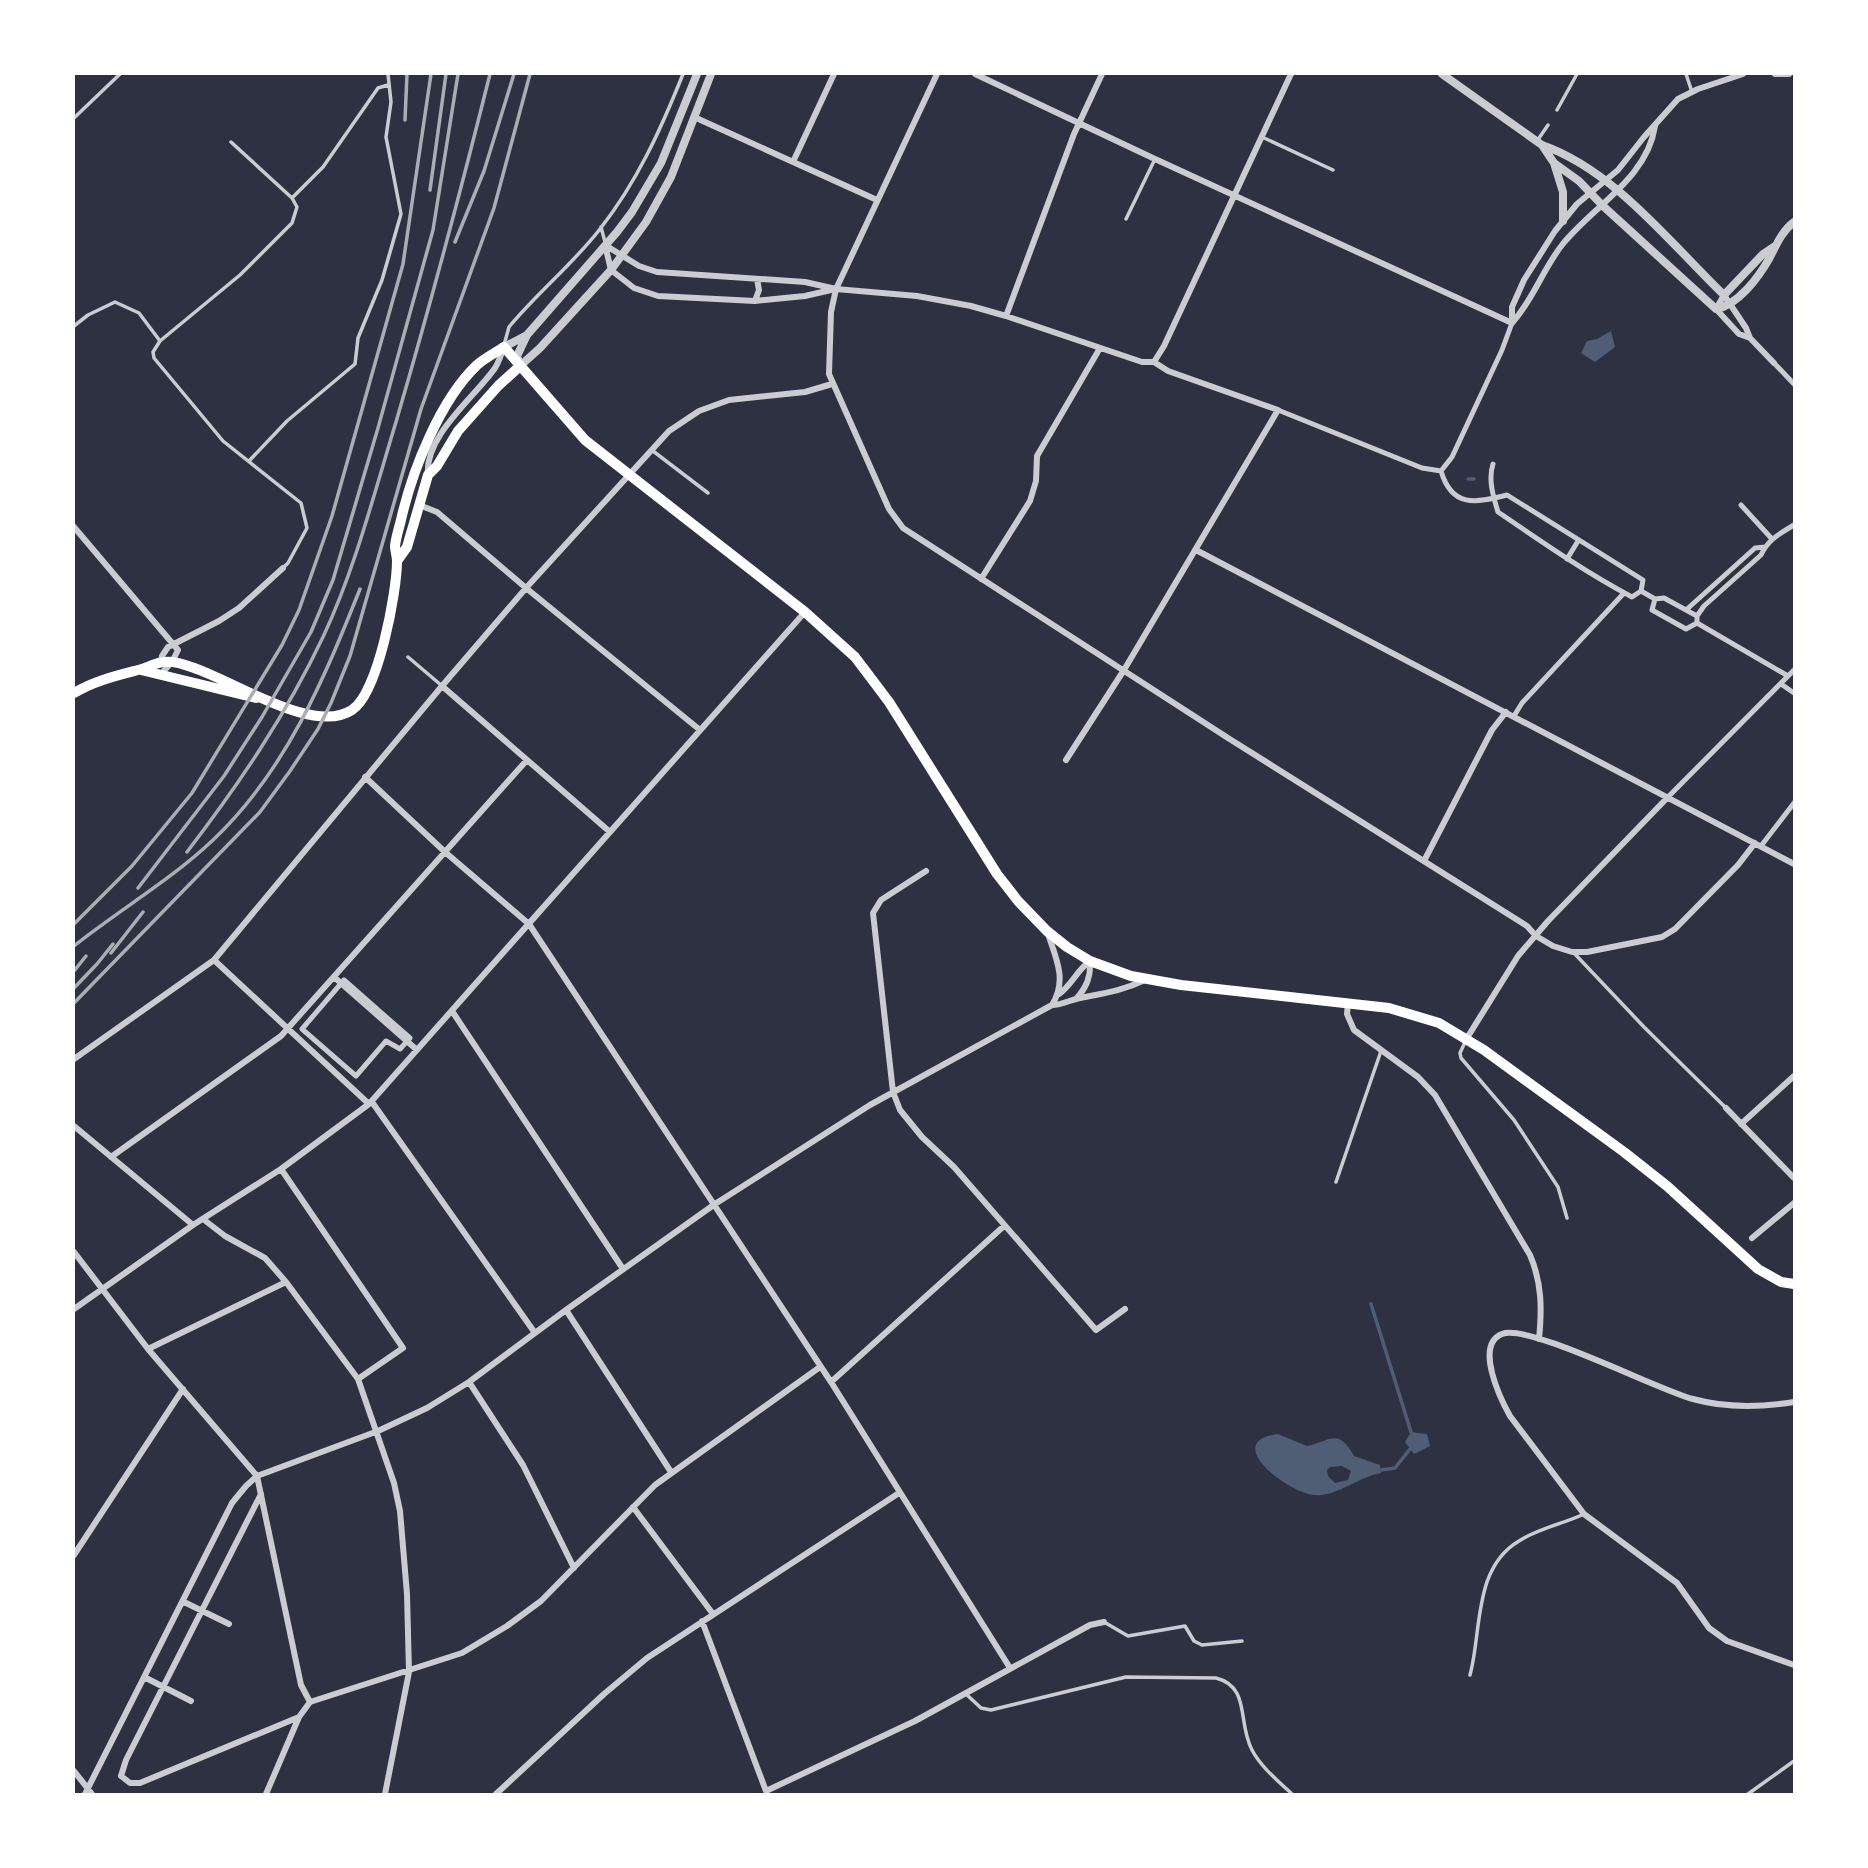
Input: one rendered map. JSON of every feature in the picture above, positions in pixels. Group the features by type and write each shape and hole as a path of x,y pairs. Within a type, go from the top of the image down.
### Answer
{"main road":[{"path":"74,693 96,681 161,662 172,662 221,678 277,706 315,715 345,714 354,710 369,690 377,665 390,613 397,561 396,546 404,506 416,468 431,433 459,387 477,365 504,347 585,440 805,612 855,657 881,690 997,874 1018,901 1047,930 1090,961 1131,976 1389,1008 1439,1023 1467,1038 1667,1186 1758,1269 1781,1282 1794,1284"},
{"path":"397,561 407,547 428,475 437,466 458,431 498,386 520,366"},
{"path":"141,670 260,699"}],"street":[{"path":"697,74 651,182 632,212 527,335 517,356 520,366 540,348 623,254 662,194 711,74"},
{"path":"793,162 834,74"},
{"path":"937,74 836,289 831,312 828,358 832,384 889,509 903,528 1527,926 1536,936 1553,946 1573,952 1587,952 1662,937 1669,933 1758,845 1794,803"},
{"path":"975,74 1512,323"},
{"path":"1006,317 1079,123 1102,74"},
{"path":"605,245 639,266 657,272 805,282 836,289 917,296 971,306 1148,364 1154,362 1164,346 1291,74"},
{"path":"1442,74 1540,143 1576,160 1606,182 1659,229 1724,295 1749,338 1794,384"},
{"path":"1441,471 1449,464 1497,362 1512,323 1512,307 1524,280 1563,221 1577,204 1606,182 1672,105 1692,92 1744,74"},
{"path":"1774,74 1790,74"},
{"path":"694,117 877,200"},
{"path":"1512,323 1523,311 1541,276 1562,245 1617,192 1642,159 1655,125"},
{"path":"1540,143 1554,163 1563,192 1563,221"},
{"path":"1554,163 1578,181 1716,309 1739,334 1749,338"},
{"path":"1716,309 1731,305 1768,260 1775,246 1794,222"},
{"path":"605,245 611,270 634,288 658,296 755,301 804,296 836,289"},
{"path":"1716,309 1724,295 1763,254 1775,246"},
{"path":"755,301 759,290 757,279"},
{"path":"428,475 427,464 437,443 466,401 496,367 504,347 527,335"},
{"path":"981,579 1030,501 1036,481 1037,456 1100,348"},
{"path":"1154,362 1168,371 1278,410 1422,468 1441,471"},
{"path":"74,1059 214,960 442,685 628,474 676,425 699,411 729,400 805,392 832,384"},
{"path":"1066,760 1124,670 1278,410"},
{"path":"1441,471 1449,490 1460,498 1477,502 1494,498 1507,495 1643,580 1641,591 1632,597 1624,593 1567,559 1498,512 1494,498 1491,469 1493,464"},
{"path":"419,505 438,512 526,588 700,730"},
{"path":"1741,505 1772,540"},
{"path":"1697,623 1697,616 1704,606 1762,555 1772,540 1794,525"},
{"path":"74,527 149,618 174,643 178,650 172,662 160,675"},
{"path":"1567,559 1578,541"},
{"path":"1686,610 1755,548 1765,547"},
{"path":"1196,550 1794,864"},
{"path":"160,675 164,652 174,643 239,608 283,568"},
{"path":"1641,591 1655,599 1664,597 1697,616"},
{"path":"1514,716 1522,703 1624,593"},
{"path":"1655,599 1652,610 1686,629 1697,623"},
{"path":"74,1309 193,1225 281,1169 370,1103 805,612"},
{"path":"1697,623 1788,676"},
{"path":"1467,1038 1518,956 1548,921 1794,670"},
{"path":"1781,684 1794,693"},
{"path":"442,685 610,832"},
{"path":"1424,861 1492,730 1506,712"},
{"path":"111,1157 281,1037 527,760"},
{"path":"365,777 445,852 529,924 831,1382 1010,1668"},
{"path":"926,871 881,900 873,913 893,1092 900,1110 922,1137 954,1167 1096,1330 1125,1309"},
{"path":"1047,930 1059,968 1059,994"},
{"path":"214,960 370,1103 534,1333"},
{"path":"1052,1005 1079,969 1090,961"},
{"path":"1076,999 1083,992 1090,974 1090,961"},
{"path":"334,977 417,1050"},
{"path":"88,1793 232,1503 257,1476 378,1431 427,1408 469,1382 715,1204 893,1092 1052,1005 1122,991 1147,979"},
{"path":"342,984 302,1029 356,1076 386,1041 394,1048 396,1046 400,1049 407,1041"},
{"path":"1348,1002 1347,1014 1354,1030 1418,1077 1435,1095 1530,1255 1541,1296 1539,1339"},
{"path":"452,1011 623,1269"},
{"path":"1741,1124 1794,1076"},
{"path":"1726,1108 1794,1178"},
{"path":"74,1126 193,1225"},
{"path":"281,1169 403,1348 358,1379"},
{"path":"1752,1238 1794,1203"},
{"path":"203,1219 225,1236 264,1258 286,1282 358,1379 378,1431 400,1511 407,1594 409,1672 385,1794"},
{"path":"831,1382 1004,1226"},
{"path":"74,1252 148,1349 257,1476 301,1685 310,1702"},
{"path":"148,1349 286,1282"},
{"path":"566,1310 671,1472"},
{"path":"1794,1402 1741,1405 1695,1400 1539,1339 1510,1333 1498,1335 1490,1348 1493,1381 1510,1416 1584,1514 1677,1583 1699,1616 1716,1634 1727,1641 1794,1665"},
{"path":"266,1794 299,1717 310,1702 462,1653 507,1626 541,1601 671,1472 820,1367"},
{"path":"469,1382 523,1465 574,1568"},
{"path":"74,1555 183,1389"},
{"path":"496,1794 647,1658 899,1493"},
{"path":"261,1494 126,1760 121,1776 130,1783 140,1783 299,1717"},
{"path":"633,1507 713,1614"},
{"path":"184,1601 229,1624"},
{"path":"702,1621 766,1791 915,1721 1090,1625 1104,1622"},
{"path":"146,1678 191,1701"},
{"path":"74,1771 88,1793"}],"lane":[{"path":"74,118 120,74"},
{"path":"249,461 287,421 355,364 358,338 382,280 401,214 386,137 391,102 388,74"},
{"path":"504,347 513,322 601,227 649,152 683,74"},
{"path":"1557,110 1577,74"},
{"path":"1686,74 1692,92"},
{"path":"292,198 323,167 378,88 389,85"},
{"path":"1540,143 1548,125"},
{"path":"1262,137 1333,170"},
{"path":"231,142 292,198 297,206 292,223 240,275 160,341 153,352 154,358 223,441 301,503 307,528 283,568"},
{"path":"1126,219 1156,159"},
{"path":"601,227 605,245"},
{"path":"74,326 88,315 115,302 139,313 160,341"},
{"path":"652,449 708,493"},
{"path":"408,657 442,685"},
{"path":"1573,952 1726,1108"},
{"path":"1467,1038 1460,1054 1461,1058 1514,1120 1558,1187 1567,1218"},
{"path":"1336,1182 1381,1051"},
{"path":"1471,1675 1482,1596 1505,1551 1541,1530 1584,1514"},
{"path":"1104,1622 1128,1636 1185,1626 1194,1641 1202,1645 1242,1641"},
{"path":"965,1693 981,1708 991,1710 1126,1677 1216,1678 1229,1681 1237,1689 1245,1737 1254,1754 1292,1794"},
{"path":"1748,1794 1794,1761"}],"water":[{"path":"1611,331 1615,347 1595,362 1581,353 1587,341"},
{"path":"1411,1432 1427,1434 1430,1446 1414,1454 1405,1442"},
{"path":"1278,1434 1307,1446 1328,1439 1338,1439 1354,1456 1380,1465 1381,1473 1323,1495 1303,1492 1276,1477 1257,1456 1255,1446 1262,1439","holes":["1342,1466 1351,1471 1348,1480 1335,1483 1328,1476 1327,1470 1330,1467"]}],"waterway":[{"path":"1468,479 1474,479"},
{"path":"1371,1304 1411,1432"},
{"path":"1381,1470 1395,1468 1410,1449"}],"railway":[{"path":"405,120 407,74"},
{"path":"74,924 132,866 192,793 282,645 299,610 332,516 403,264 431,74"},
{"path":"430,190 446,74"},
{"path":"138,888 224,776 262,717 311,632 333,580 433,230 458,74"},
{"path":"187,852 243,775 277,721 309,666 345,585 409,378 490,74"},
{"path":"455,242 484,171 514,74"},
{"path":"74,1003 260,812 318,729 331,703 350,656 421,409 494,208 530,74"},
{"path":"74,946 180,868 239,813 262,784 300,722 317,690 360,589"},
{"path":"111,953 143,912"},
{"path":"74,988 113,944"},
{"path":"74,971 86,956"}]}
